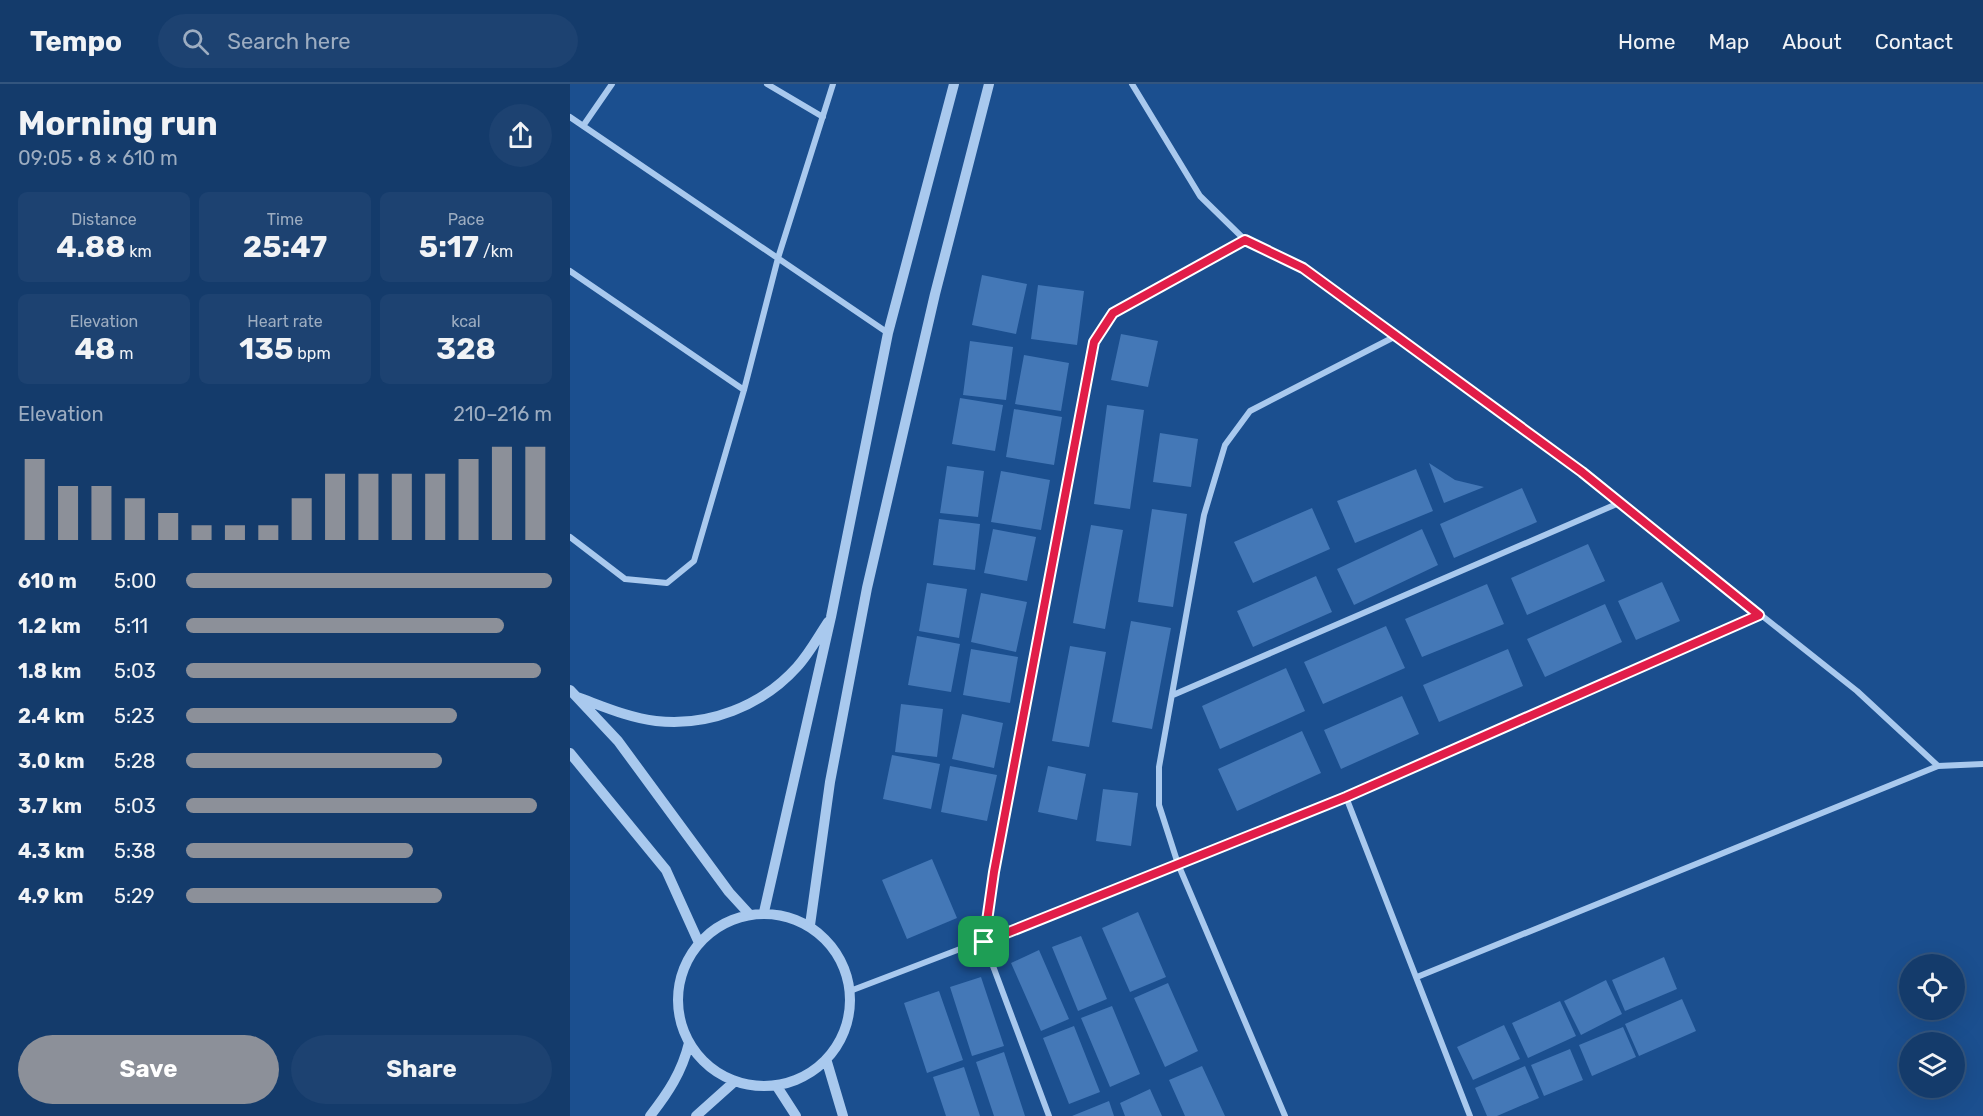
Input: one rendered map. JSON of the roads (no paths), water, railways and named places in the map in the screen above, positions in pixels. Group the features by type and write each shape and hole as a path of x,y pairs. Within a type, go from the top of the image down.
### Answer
{"street":[{"path":"584,126 612,84"},
{"path":"767,84 823,117"},
{"path":"570,537 625,579 667,583 694,561 744,390 778,258 833,84"},
{"path":"764,912 831,616 888,333 954,84"},
{"path":"810,925 830,782 867,588 935,294 989,84"},
{"path":"1132,84 1200,196 1245,240 1303,268 1619,502 1857,692 1938,766"},
{"path":"570,117 888,333"},
{"path":"1049,1116 984,942 994,872 1094,342 1113,313 1245,240"},
{"path":"570,271 744,390"},
{"path":"1285,1116 1178,864 1159,805 1159,767 1204,515 1225,445 1250,411 1396,336"},
{"path":"1173,695 1619,502"},
{"path":"850,991 984,942 1346,797 1759,615"},
{"path":"573,693 657,721 708,718 736,711 766,695 797,667 831,616"},
{"path":"573,693 618,741 729,892 750,915"},
{"path":"570,753 666,870 699,942"},
{"path":"1417,978 1938,766 1983,764"},
{"path":"1346,797 1470,1116"},
{"path":"764,912 788,916 810,925 830,943 844,965 850,991 849,1018 838,1043 826,1062 800,1077 776,1084 734,1082 707,1067 689,1043 679,1018 677,991 684,965 699,942 741,916 764,912"},
{"path":"650,1116 667,1094 684,1064 689,1043"},
{"path":"826,1062 843,1116"},
{"path":"696,1116 734,1082"},
{"path":"776,1084 796,1116"}]}
